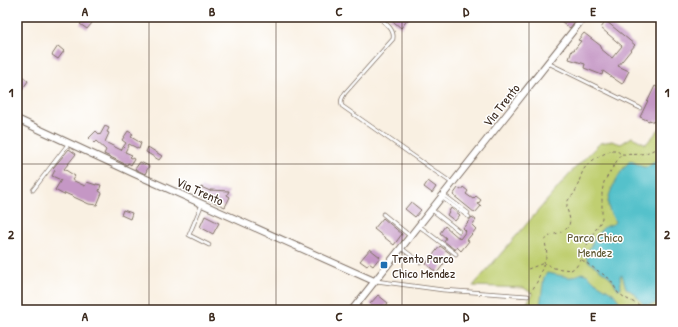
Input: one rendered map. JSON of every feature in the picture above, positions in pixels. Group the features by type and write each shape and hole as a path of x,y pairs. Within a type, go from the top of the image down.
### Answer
{"street":[{"name":"Via Trento","path":"352,310 584,17"},
{"name":"Via Trento","path":"17,119 374,281"}],"lane":[{"path":"378,17 390,28 394,34 393,39 345,93 341,102 342,106 452,183"},
{"path":"548,63 640,108"},
{"path":"33,190 69,143"},
{"path":"442,196 468,213"},
{"path":"442,196 468,218"},
{"path":"202,204 189,235 209,245"},
{"path":"431,210 459,231"},
{"path":"383,214 410,236"},
{"path":"419,226 456,254"},
{"path":"401,248 420,262"},
{"path":"374,281 443,290 528,296"}],"path":[{"path":"528,296 537,282 547,254 544,241 550,235 561,233 566,230 569,225 570,216 567,208 568,200 574,194 584,169 593,160 612,150 616,150 621,154 637,155 648,153 661,146"},
{"path":"528,269 544,263 554,268 571,270 576,267 602,218 602,192 604,182 621,154"},
{"path":"581,260 610,279 618,293 626,299 639,305 657,310"}],"green space":[{"name":"Parco Chico Mendez","path":"661,127 661,310 522,310 533,294 524,288 473,286 575,168 600,143 612,141 621,144 632,137 646,144"}],"water":[{"path":"658,160 661,160 661,209 658,220 661,239 661,299 655,304 648,305 643,304 635,294 626,288 622,275 620,276 621,288 618,289 610,277 588,261 586,256 593,241 601,230 615,222 609,209 608,199 612,187 623,169 630,161 646,167"},
{"path":"547,273 568,277 582,273 588,275 595,282 613,293 622,305 628,307 645,308 647,310 536,310 540,306 544,277"}],"building":[{"path":"388,17 410,17 401,28"},
{"path":"565,17 572,22 575,18 576,20 570,28 561,21"},
{"path":"85,18 92,23 87,29 80,24"},
{"path":"606,21 635,45 618,66 629,71 622,84 603,71 602,75 584,68 585,64 569,59 572,50 574,50 581,41 578,40 584,33 601,46 600,48 612,58 622,46 601,28"},
{"path":"58,46 64,51 58,59 52,55"},
{"path":"22,76 28,81 17,97 17,83"},
{"path":"655,86 661,89 661,116 658,122 655,120 655,122 649,121 640,117"},
{"path":"105,126 109,128 107,132 109,133 105,142 121,150 126,143 122,140 128,131 133,134 131,137 141,143 139,149 129,144 125,152 132,155 130,157 134,159 131,165 128,163 127,165 104,154 106,150 96,141 94,143 89,138 96,131 100,135"},
{"path":"148,147 162,156 159,160 146,152"},
{"path":"69,149 76,154 64,169 75,176 72,180 85,186 87,182 101,185 99,191 102,193 97,205 89,204 55,190 61,180 52,176 55,170 53,168"},
{"path":"140,162 149,166 145,174 135,169"},
{"path":"428,181 436,187 432,193 424,187"},
{"path":"201,187 210,191 229,191 227,195 230,197 225,207 198,195"},
{"path":"463,187 468,191 466,194 473,199 476,196 481,200 478,204 481,206 475,213 453,195 458,188 461,190"},
{"path":"411,202 421,210 415,217 405,209"},
{"path":"451,208 460,215 455,221 447,215"},
{"path":"123,210 132,213 130,219 121,215"},
{"path":"205,216 219,223 213,234 200,227"},
{"path":"472,217 476,220 472,225 476,229 467,240 469,241 461,251 457,247 455,250 444,241 446,238 440,233 445,226 460,239 466,231 463,228"},
{"path":"383,218 402,234 394,245 374,229"},
{"path":"440,246 451,254 437,273 426,264"},
{"path":"370,249 380,257 373,266 369,263 367,266 360,261"},
{"path":"378,295 388,303 383,310 377,310 370,304"}],"place":[{"name":"Trento Parco Chico Mendez","path":"384,265"}]}
